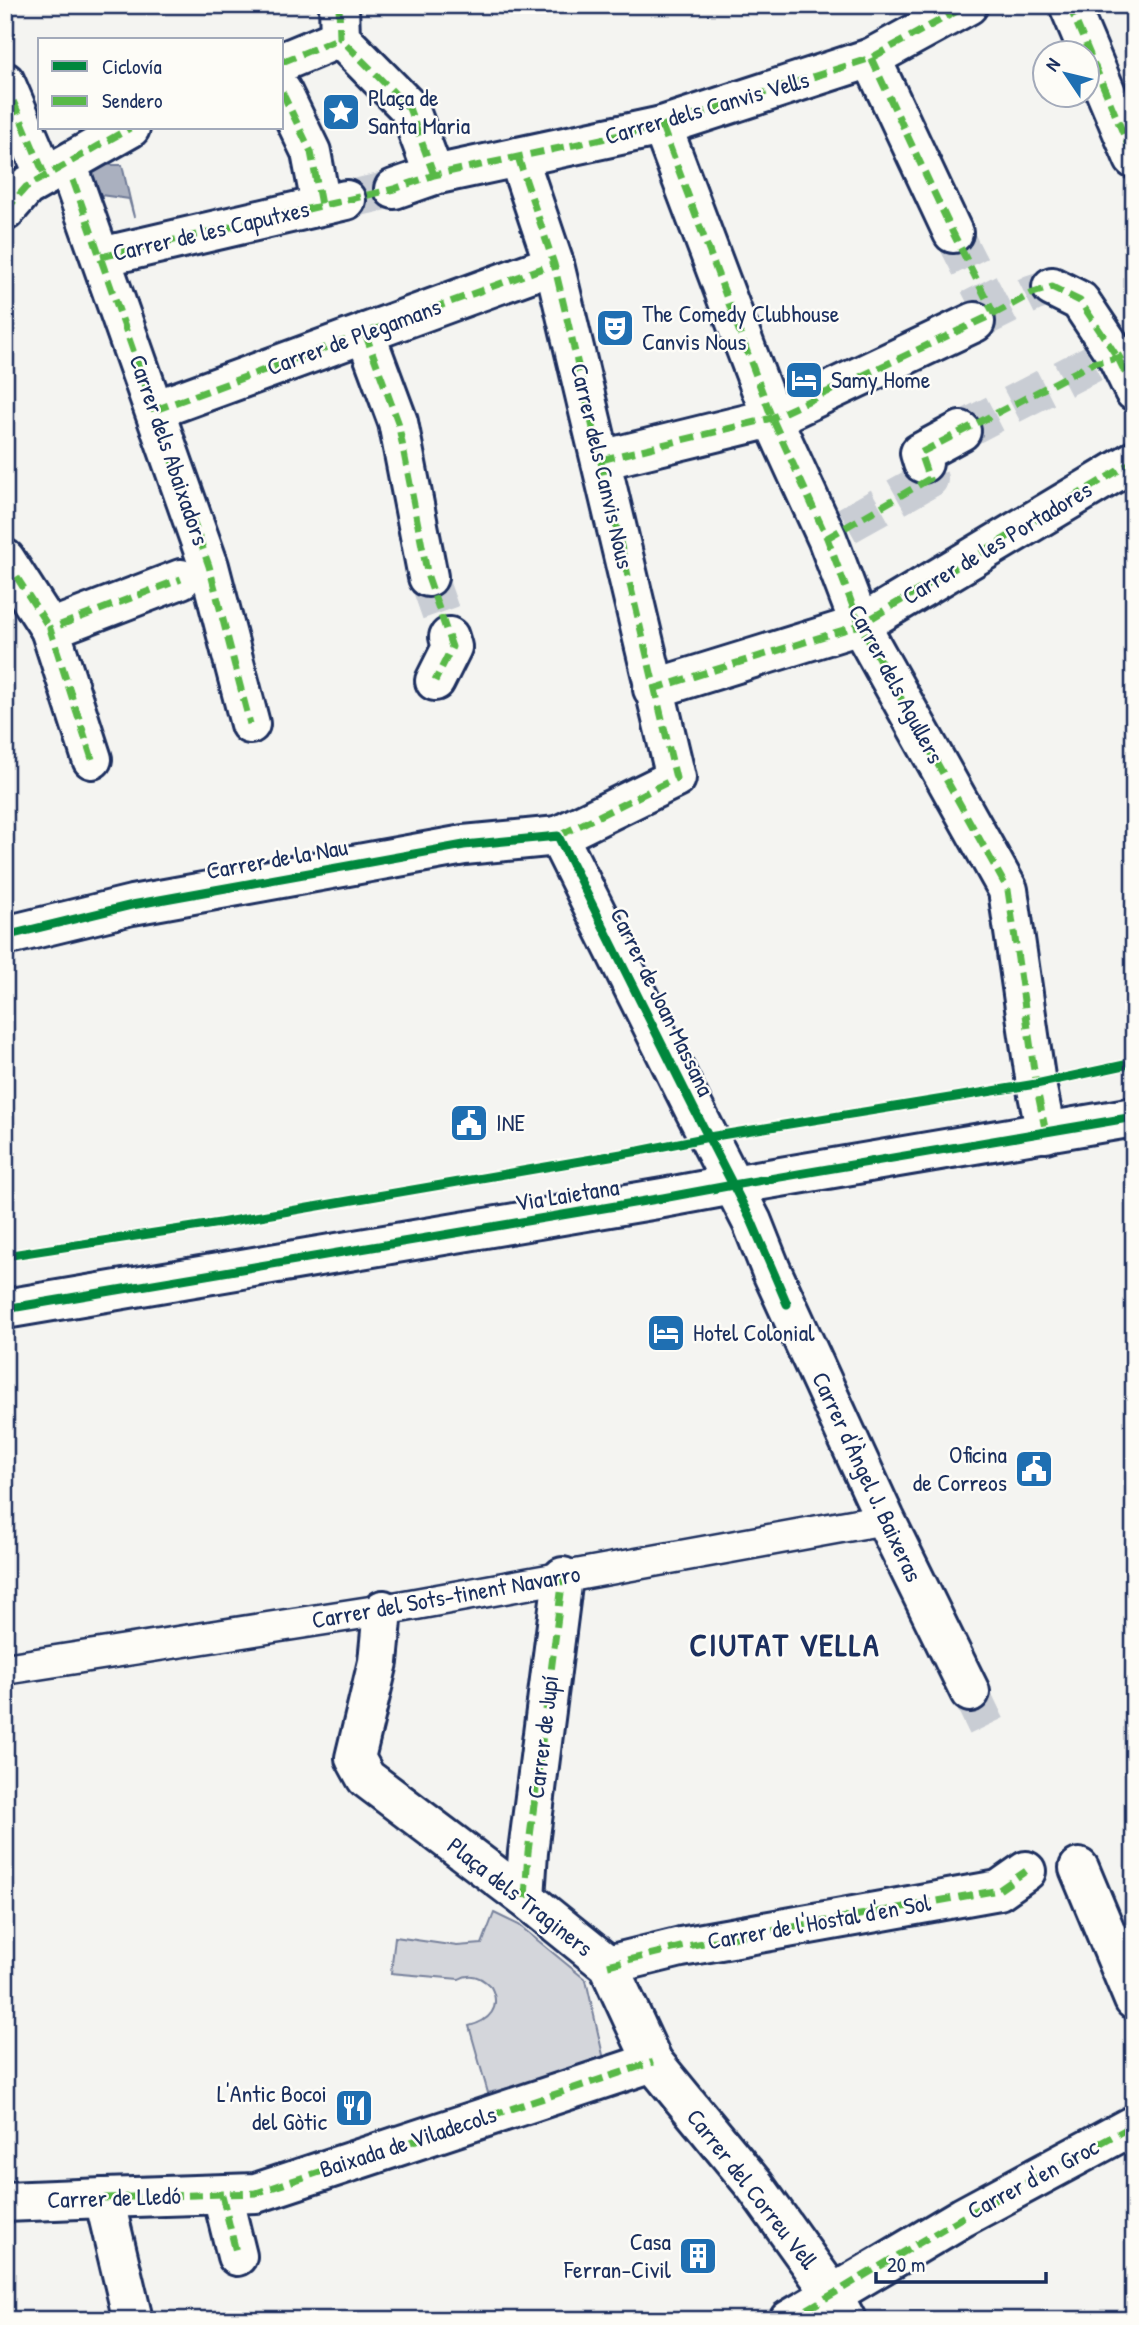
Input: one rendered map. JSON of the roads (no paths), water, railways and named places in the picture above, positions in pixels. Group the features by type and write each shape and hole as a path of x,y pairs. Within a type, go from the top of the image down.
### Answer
{"street":[{"name":"Carrer dels Canvis Vells","path":"434,175 662,126 871,58 968,5"},
{"path":"1069,5 1134,159"},
{"path":"284,61 339,22 409,108 434,175 394,188"},
{"path":"871,58 953,233"},
{"path":"10,95 38,188 127,130"},
{"name":"Carrer de les Caputxes","path":"101,257 334,202 284,96"},
{"name":"Carrer dels Agullers","path":"662,126 772,418 837,531 860,625 1008,891 1036,1084 1046,1133"},
{"name":"Carrer dels Canvis Nous","path":"518,157 554,264 676,778"},
{"name":"Carrer dels Abaixadors","path":"38,188 101,257 209,566 250,724"},
{"name":"Carrer de Plegamans","path":"155,410 554,264"},
{"path":"1052,287 1080,301 1120,365"},
{"path":"601,460 772,418 975,323"},
{"path":"365,333 398,422 428,578"},
{"path":"923,463 920,453 961,431"},
{"name":"Carrer de les Portadores","path":"653,689 860,625 1134,461"},
{"path":"5,559 50,629 92,759"},
{"path":"50,629 181,579"},
{"path":"435,681 452,647 449,637"},
{"name":"Carrer de la Nau","path":"5,936 158,900 464,845 558,835 676,778"},
{"name":"Carrer de Joan Massana","path":"558,835 733,1185"},
{"name":"Via Laietana","path":"5,1308 1134,1117"},
{"name":"Carrer d'Àngel J. Baixeras","path":"733,1185 885,1519 970,1692"},
{"name":"Carrer de Jupí","path":"525,1898 528,1852 563,1577"},
{"name":"Plaça dels Traginers","path":"383,1610 378,1662 355,1758 366,1778 525,1898 608,1965 653,2062"},
{"path":"1079,1868 1134,2000"},
{"name":"Carrer de l'Hostal d'en Sol","path":"608,1965 681,1947 999,1890 1026,1871"},
{"name":"Baixada de Viladecols","path":"222,2195 256,2193 653,2062"},
{"name":"Carrer del Correu Vell","path":"653,2062 755,2186 839,2307"},
{"name":"Carrer d'en Groc","path":"789,2320 839,2307 962,2217 1134,2124"},
{"path":"222,2195 237,2256"},
{"name":"Carrer de Lledó","path":"5,2202 222,2195"},
{"path":"104,2198 133,2320"}],"lane":[{"name":"Carrer del Sots-tinent Navarro","path":"5,1669 383,1610 885,1519"}],"water":[{"path":"87,165 122,165 134,217 129,199 101,195"}],"tunnel":[{"path":"346,200 394,189"},
{"path":"953,233 994,314"},
{"path":"975,322 1033,293 1052,287"},
{"path":"961,431 1093,363"},
{"path":"847,525 929,479 923,463"},
{"path":"428,577 449,637"},
{"path":"970,1692 987,1727"}],"place":[{"name":"Plaça de Santa Maria","path":"341,112"},
{"name":"The Comedy Clubhouse Canvis Nous","path":"615,328"},
{"name":"Samy Home","path":"804,380"},
{"name":"INE","path":"469,1123"},
{"name":"Hotel Colonial","path":"666,1333"},
{"name":"Oficina de Correos","path":"1034,1469"},
{"name":"L'Antic Bocoi del Gòtic","path":"354,2108"},
{"name":"Casa Ferran-Civil","path":"698,2256"}],"district":[{"name":"CIUTAT VELLA","path":"785,1645"}]}
